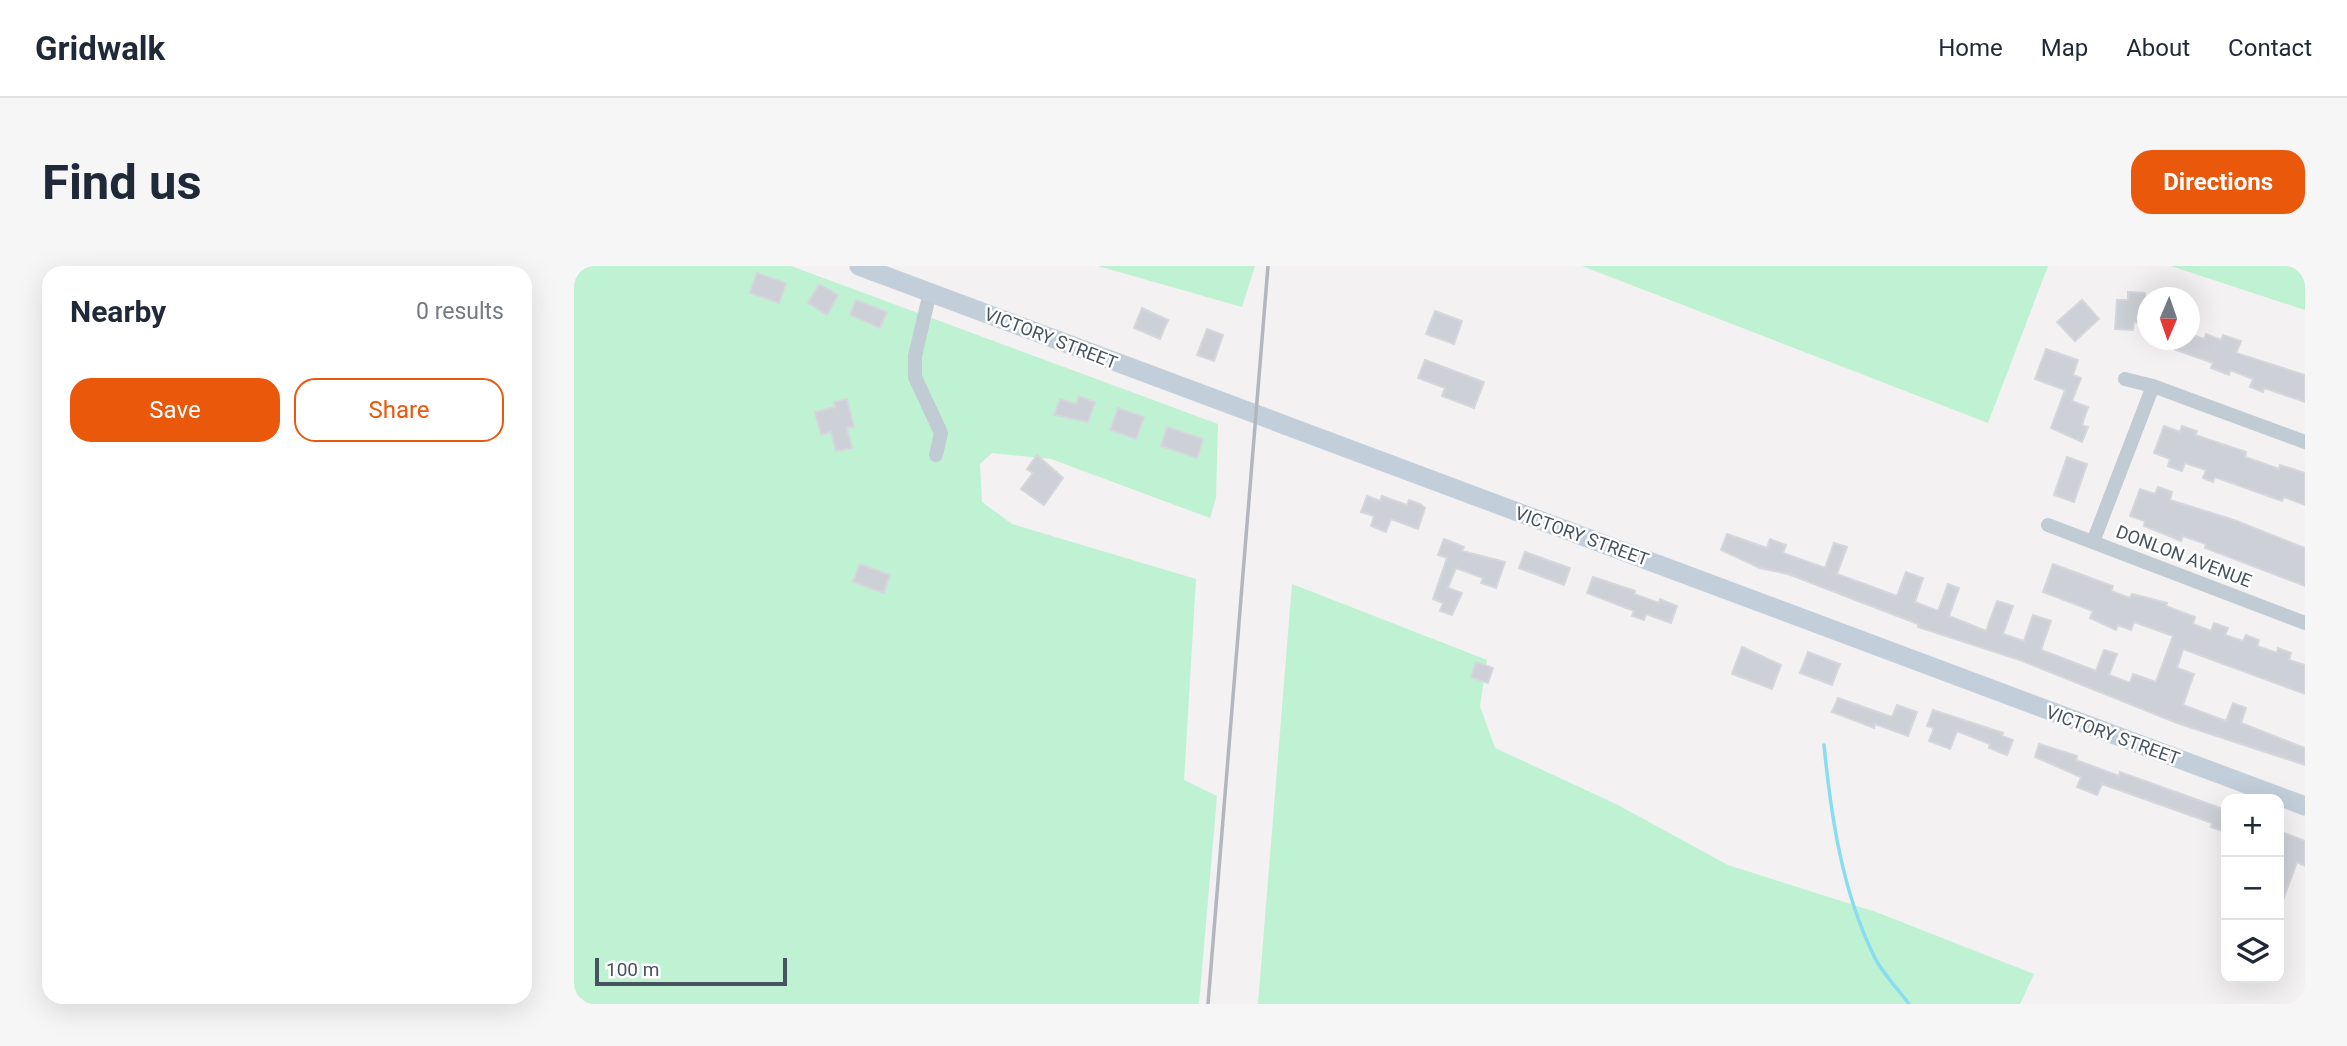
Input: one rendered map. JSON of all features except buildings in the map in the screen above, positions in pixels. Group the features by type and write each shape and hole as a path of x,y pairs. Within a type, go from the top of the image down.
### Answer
{"street":[{"name":"VICTORY STREET","path":"859,266 2305,806"},
{"path":"930,292 915,356 915,377 941,433 936,455"},
{"path":"2124,379 2153,386 2305,442"},
{"path":"2093,542 2153,386"},
{"name":"DONLON AVENUE","path":"2048,526 2305,623"}],"green space":[{"path":"574,266 791,266 1218,424 1216,498 1210,518 1051,459 992,453 980,464 982,502 1012,524 1196,579 1184,780 1217,796 1199,1004 574,1004"},
{"path":"1098,266 1255,266 1242,307"},
{"path":"1582,266 2048,266 1988,423"},
{"path":"2171,266 2305,266 2305,310"},
{"path":"1292,584 1487,660 1480,706 1495,748 1616,804 1728,865 1876,912 2034,974 2020,1004 1258,1004"}],"waterway":[{"path":"1824,745 1834,826 1854,906 1877,962 1909,1004"}],"railway":[{"path":"1208,1004 1268,266"}]}
